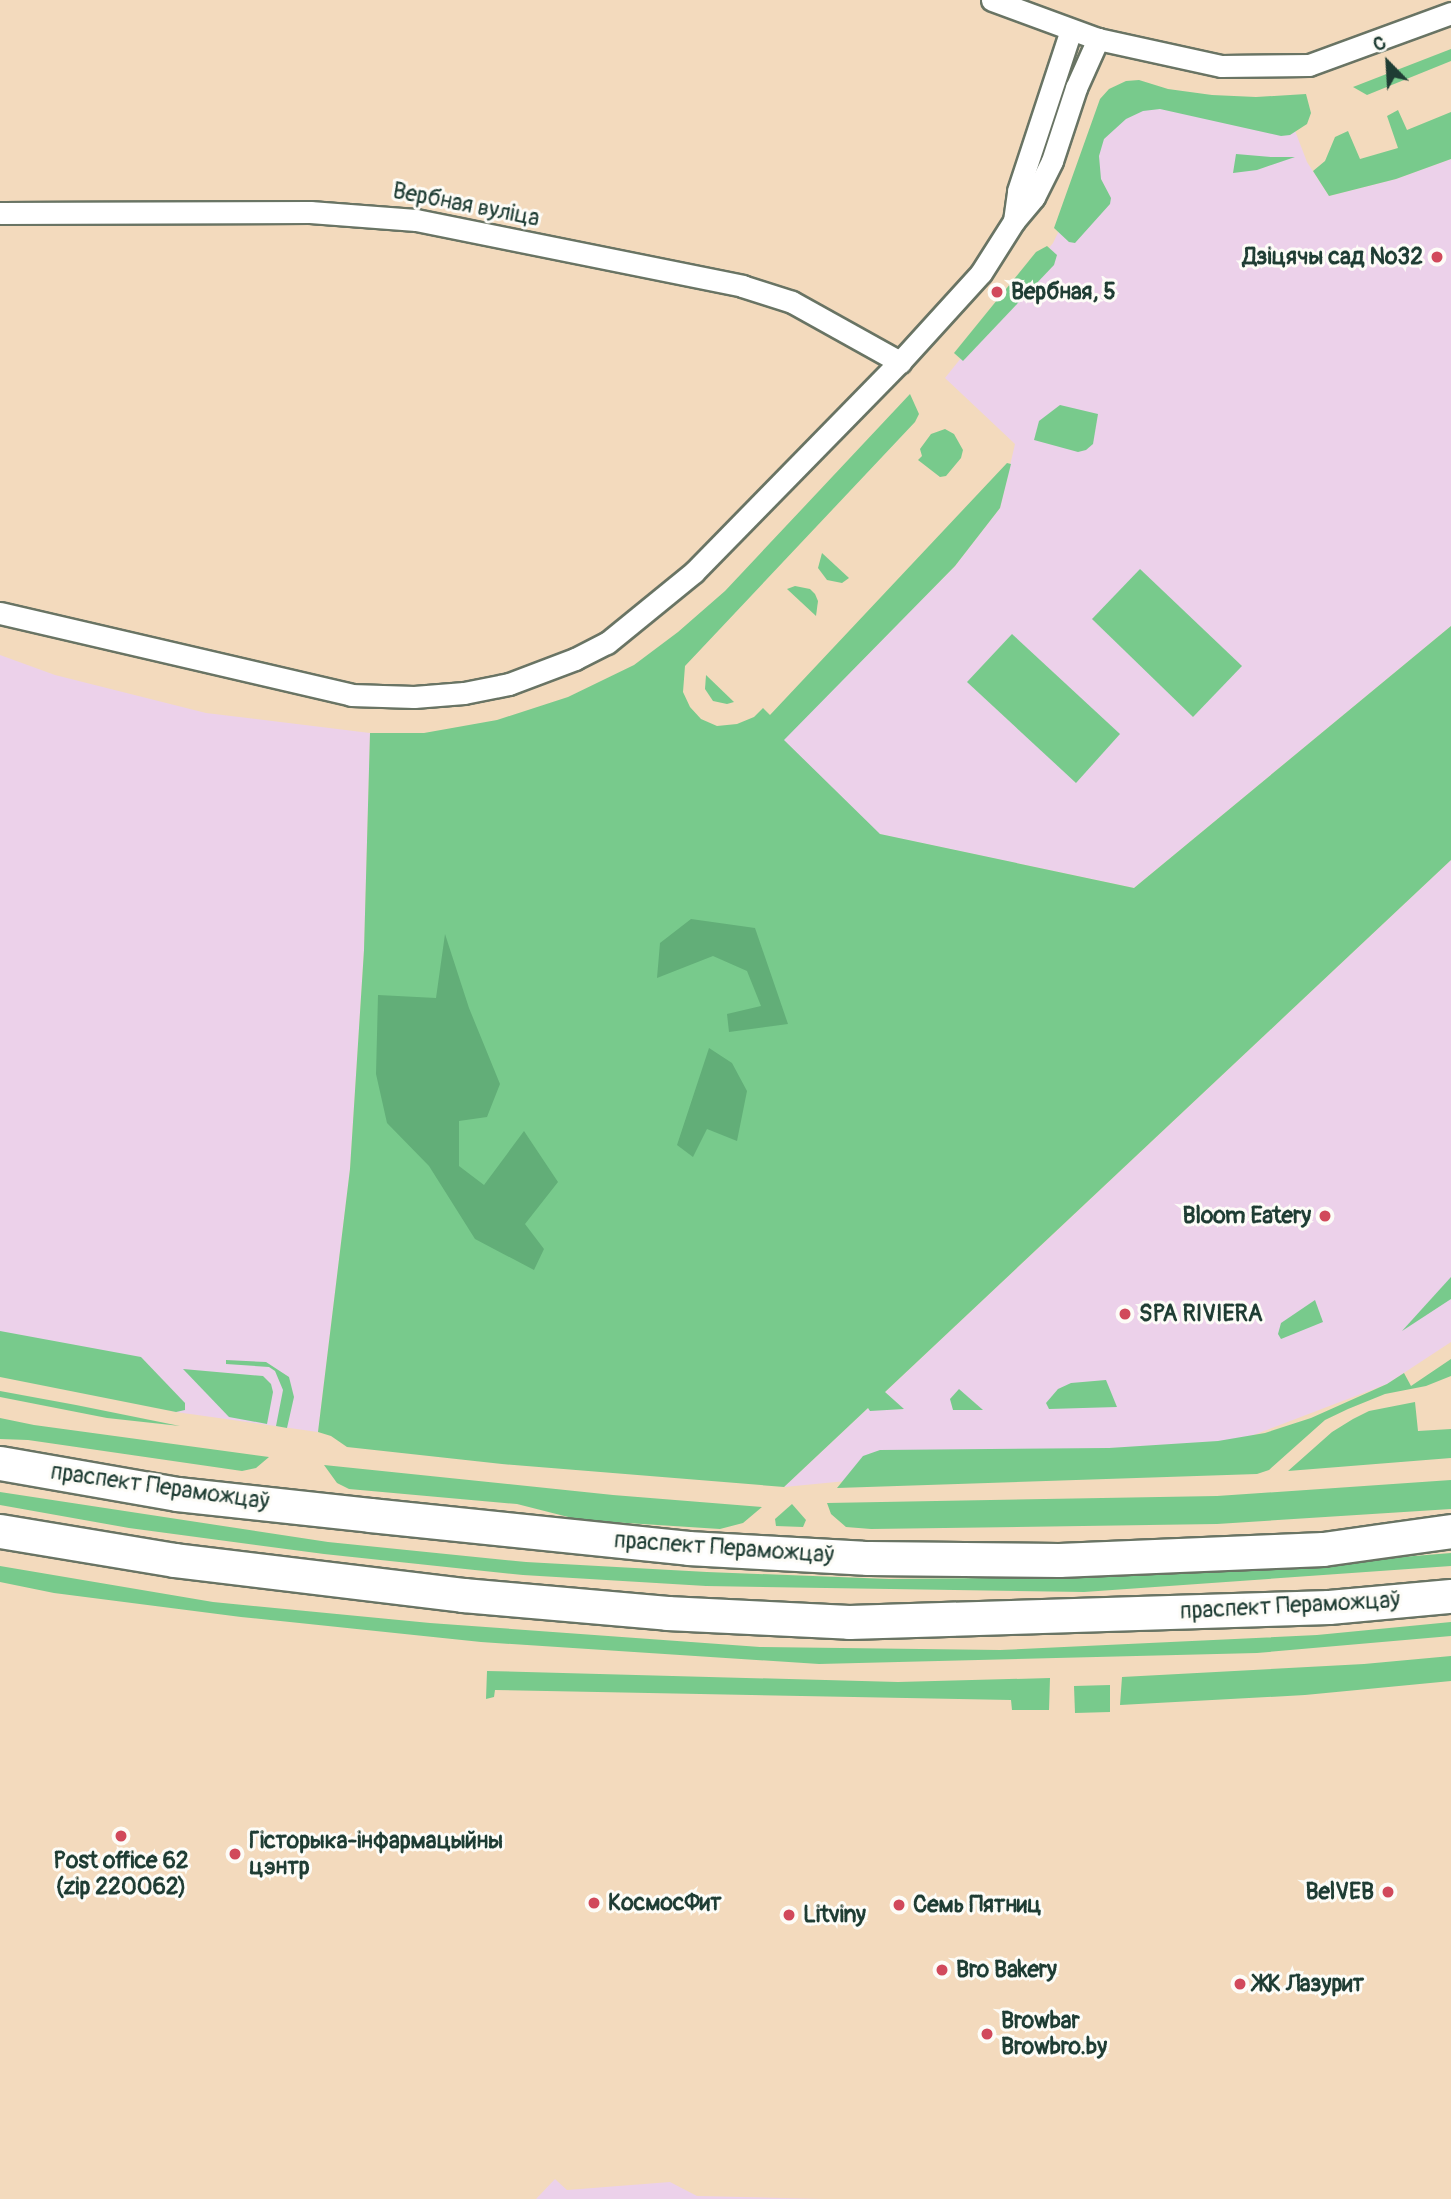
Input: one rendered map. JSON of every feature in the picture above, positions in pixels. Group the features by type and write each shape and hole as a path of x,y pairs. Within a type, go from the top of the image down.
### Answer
{"main road":[{"name":"праспект Пераможцаў","path":"0,1463 177,1494 676,1547 869,1558 1059,1560 1323,1549 1451,1531"},
{"name":"праспект Пераможцаў","path":"0,1531 175,1560 463,1595 667,1613 849,1622 1329,1607 1451,1596"}],"street":[{"path":"992,0 1098,39 1221,66 1309,65 1451,13"},
{"path":"1014,221 1018,191 1071,30"},
{"path":"0,613 351,695 414,697 464,693 509,684 586,654 607,643 694,572 900,362 981,273 1014,221 1034,197 1052,161 1076,88 1098,39"},
{"name":"Вербная вуліца","path":"0,213 310,212 416,220 742,286 802,307 900,362"}],"shaded area":[{"path":"1158,95 1284,102 1307,162 1329,196 1396,179 1451,159 1451,626 1134,888 879,834 783,740 955,566 1000,508 1015,444 945,378 1053,243 1083,182 1101,128"},
{"path":"0,655 55,675 206,713 370,733 364,950 350,1169 318,1432 176,1412 0,1369"},
{"path":"1451,860 1451,1342 1387,1384 1230,1444 784,1487"},
{"path":"555,2179 567,2190 670,2182 697,2196 824,2199 536,2199"}],"green space":[{"path":"1451,49 1451,61 1367,95 1353,87"},
{"path":"1139,80 1168,89 1212,95 1256,97 1306,94 1311,113 1307,124 1290,135 1281,136 1160,109 1143,111 1126,119 1104,139 1099,156 1101,179 1111,198 1110,204 1075,243 1069,242 1054,228 1100,99 1109,89 1126,81"},
{"path":"1398,110 1407,130 1451,112 1451,159 1396,179 1329,196 1313,171 1325,161 1335,137 1348,131 1360,159 1398,148 1387,116"},
{"path":"1236,154 1295,157 1257,170 1233,173"},
{"path":"1047,246 1057,255 1054,265 963,361 954,353 1036,252"},
{"path":"910,394 919,414 915,422 685,666 683,692 690,707 701,719 717,726 737,724 754,717 763,708 770,715 1007,463 1011,464 1000,508 955,566 784,740 880,834 1134,888 1451,626 1451,860 885,1392 904,1409 870,1411 868,1408 784,1487 502,1464 347,1447 331,1436 318,1432 350,1169 364,950 370,733 424,733 497,720 568,697 634,665 678,632 725,591"},
{"path":"1060,405 1098,414 1093,444 1086,450 1078,452 1034,440 1039,421"},
{"path":"945,429 954,434 963,450 961,458 946,476 940,477 918,460 922,456 920,449 931,434"},
{"path":"822,553 849,578 842,583 827,580 818,568"},
{"path":"1140,569 1242,666 1193,717 1092,619"},
{"path":"795,586 810,589 815,594 818,601 816,616 787,589"},
{"path":"1012,634 1120,734 1076,783 967,682"},
{"path":"706,675 734,702 727,704 713,701 705,689"},
{"path":"691,919 755,928 788,1024 729,1032 727,1014 761,1006 747,971 713,956 657,978 660,943"},
{"path":"445,934 469,1008 500,1084 487,1117 459,1121 459,1166 484,1185 524,1131 558,1182 525,1224 544,1249 534,1270 475,1239 429,1166 387,1123 376,1074 378,995 436,998"},
{"path":"709,1048 732,1063 747,1091 737,1141 707,1129 693,1157 677,1145"},
{"path":"1451,1277 1451,1299 1402,1331 1421,1310"},
{"path":"1315,1300 1323,1322 1281,1339 1278,1334 1281,1323"},
{"path":"0,1331 141,1357 185,1403 185,1410 176,1412 0,1377"},
{"path":"1451,1359 1451,1376 1426,1386 1385,1394 1325,1420 1269,1470 1257,1474 837,1488 863,1456 880,1450 1109,1448 1218,1441 1265,1433 1311,1418 1387,1384 1404,1373 1411,1386"},
{"path":"226,1360 266,1362 289,1377 294,1397 287,1428 276,1426 283,1390 275,1371 269,1367 226,1364"},
{"path":"183,1369 263,1376 271,1384 273,1392 267,1424 229,1417"},
{"path":"1106,1380 1117,1407 1049,1409 1046,1403 1058,1389 1071,1383"},
{"path":"959,1389 983,1410 953,1410 950,1399"},
{"path":"0,1391 180,1426 107,1418 0,1397"},
{"path":"1415,1402 1418,1431 1451,1429 1451,1458 1288,1471 1332,1432 1353,1419 1369,1411"},
{"path":"0,1418 269,1457 256,1468 242,1471 28,1440 0,1439"},
{"path":"324,1465 613,1495 762,1507 743,1523 720,1529 580,1520 517,1504 349,1489 337,1483"},
{"path":"1451,1480 1451,1509 1217,1524 871,1529 846,1527 831,1514 827,1503 1217,1496"},
{"path":"0,1492 328,1542 526,1562 707,1572 889,1579 1086,1577 1255,1569 1451,1553 1451,1566 1084,1592 706,1586 523,1575 324,1554 129,1528 0,1505"},
{"path":"792,1504 806,1520 803,1527 776,1526 775,1519"},
{"path":"0,1566 213,1602 430,1623 760,1647 1000,1650 1317,1635 1451,1622 1451,1636 1257,1653 819,1664 481,1642 241,1617 54,1593 0,1582"},
{"path":"1451,1656 1451,1681 1305,1695 1120,1705 1122,1677 1364,1664"},
{"path":"487,1671 898,1682 1050,1678 1049,1710 1012,1710 1011,1700 495,1690 494,1697 486,1699"},
{"path":"1110,1685 1110,1712 1075,1713 1074,1686"}],"place":[{"name":"Дзіцячы сад №32","path":"1437,257"},
{"name":"Вербная, 5","path":"997,292"},
{"name":"Bloom Eatery","path":"1325,1216"},
{"name":"SPA RIVIERA","path":"1125,1314"},
{"name":"Post office 62 (zip 220062)","path":"121,1836"},
{"name":"Гісторыка-інфармацыйны цэнтр","path":"235,1854"},
{"name":"BelVEB","path":"1388,1892"},
{"name":"КосмосФит","path":"594,1903"},
{"name":"Семь Пятниц","path":"899,1905"},
{"name":"Litviny","path":"789,1915"},
{"name":"Bro Bakery","path":"942,1970"},
{"name":"ЖК Лазурит","path":"1240,1984"},
{"name":"Browbar Browbro.by","path":"987,2034"}]}
